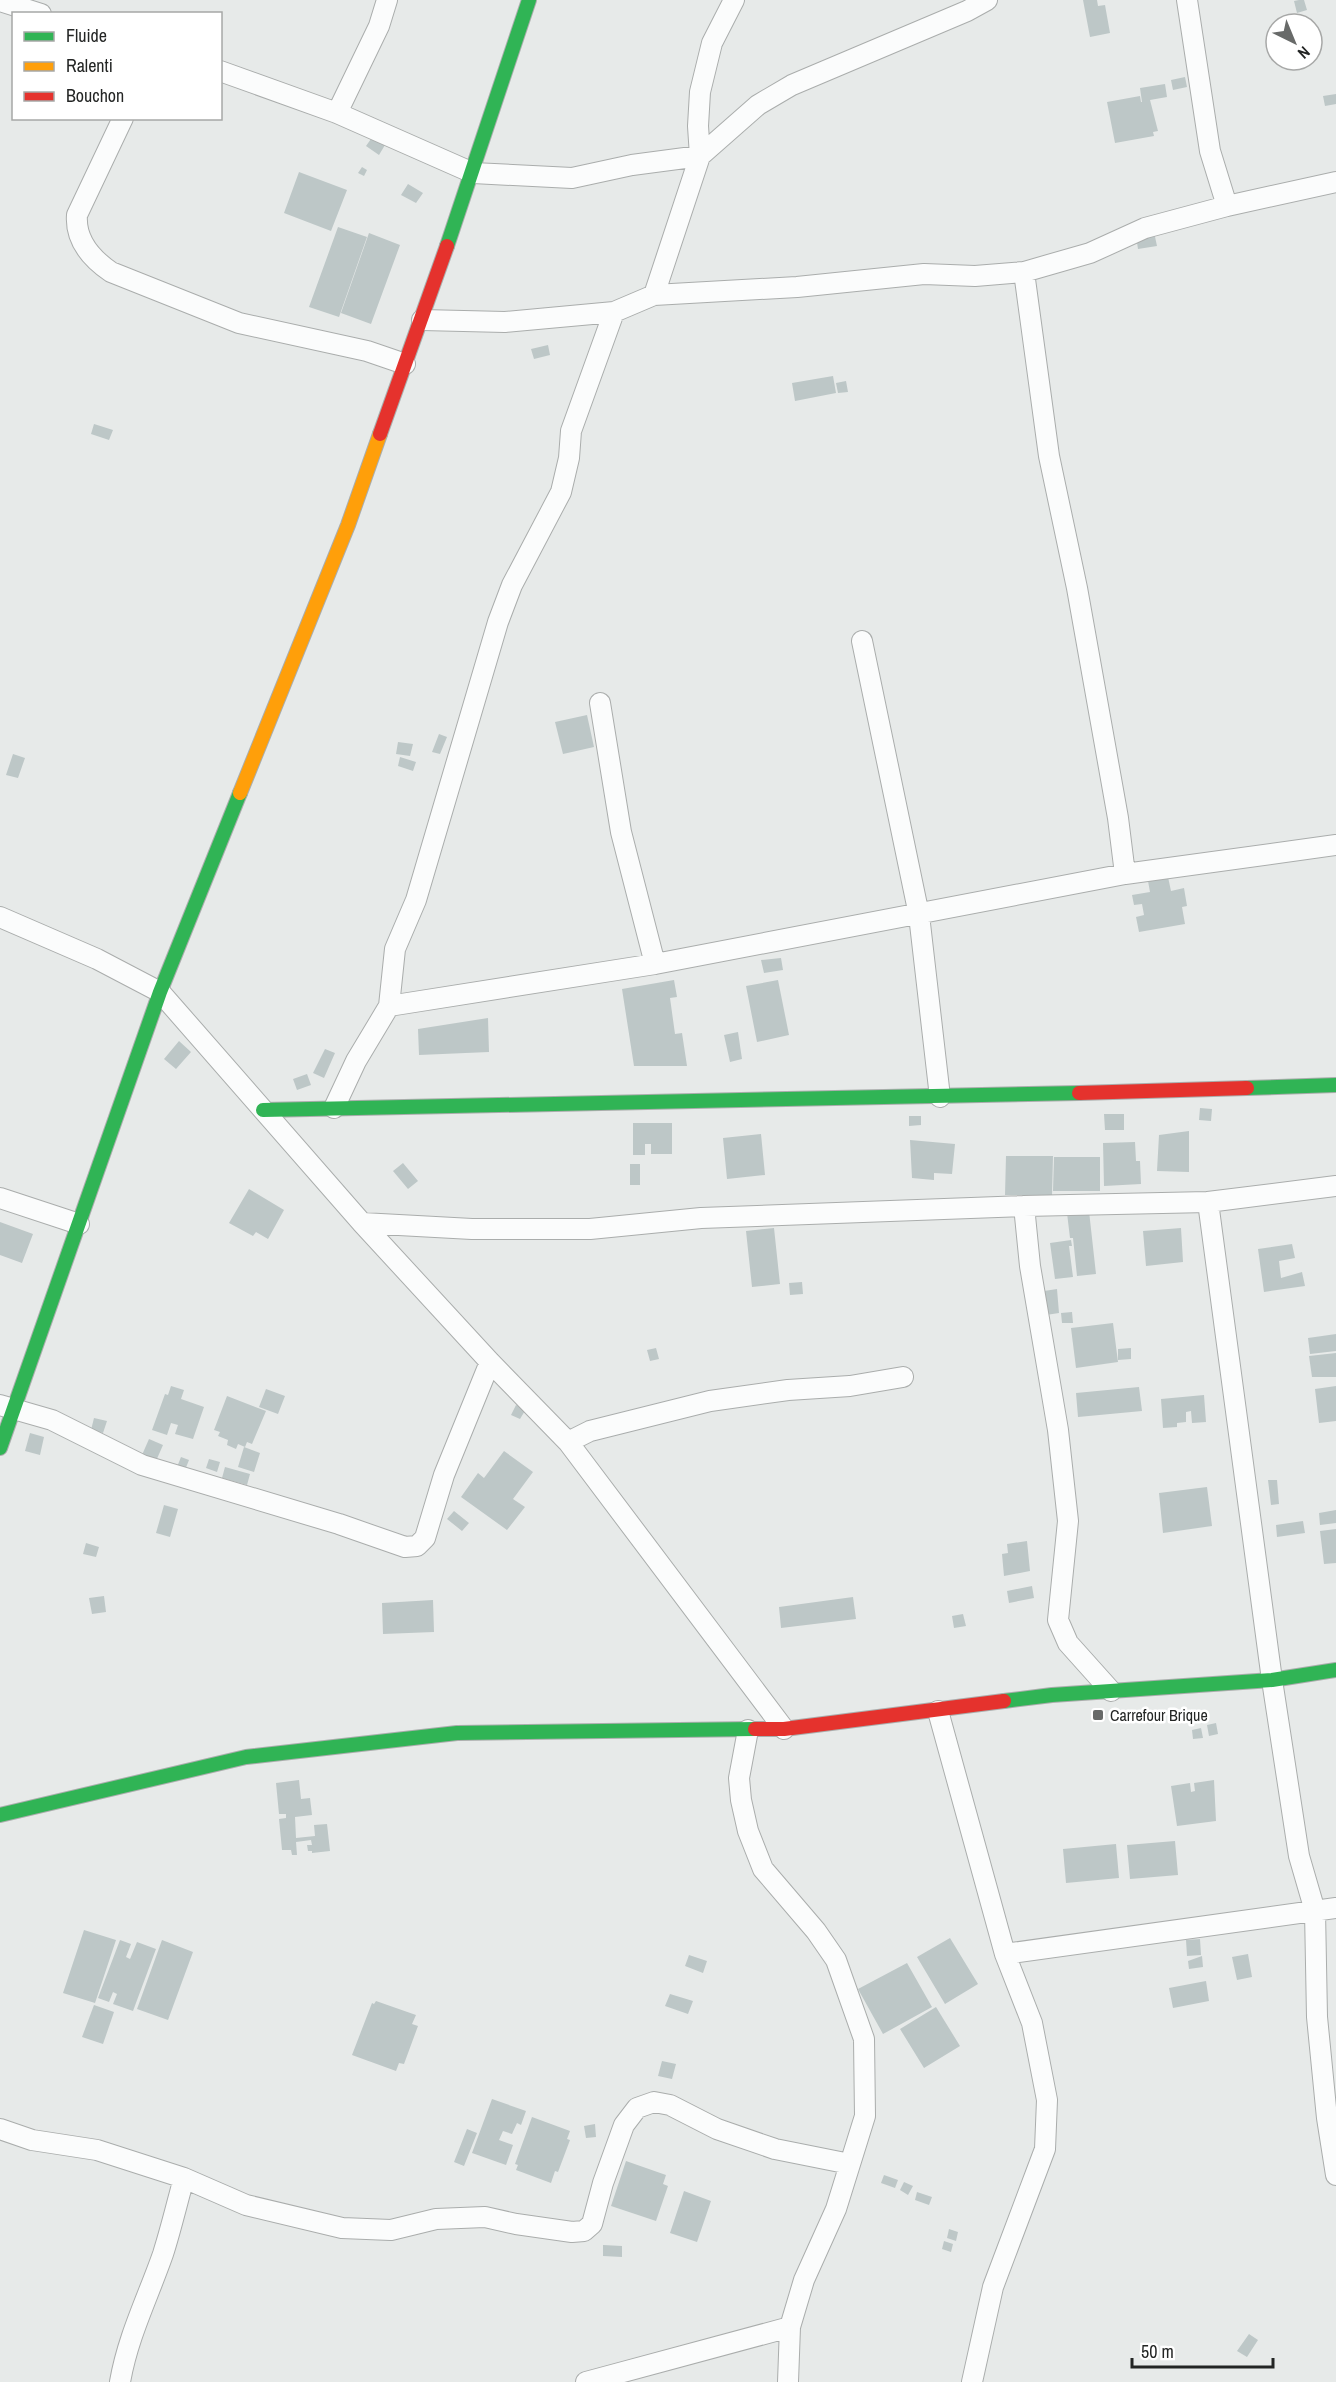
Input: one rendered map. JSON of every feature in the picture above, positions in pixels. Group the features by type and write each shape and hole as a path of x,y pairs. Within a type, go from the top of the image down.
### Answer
{"street":[{"path":"337,112 379,26 387,0"},
{"path":"0,1448 7,1406 79,1224 160,992 348,525 473,173 529,0"},
{"path":"654,295 700,156 698,126 700,92 712,43 734,0"},
{"path":"222,72 337,112 473,173 572,178 632,165 700,156 758,105 792,85 967,11 987,0"},
{"path":"1187,0 1210,151 1227,206"},
{"path":"0,1 35,12"},
{"path":"122,120 77,215 76,226 79,237 98,263 111,272 239,323 368,351 405,364"},
{"path":"422,320 505,322 614,312 654,295 797,287 924,274 975,276 1024,272 1090,253 1145,228 1227,206 1336,182"},
{"path":"1024,272 1049,456 1081,611 1118,818 1125,874"},
{"path":"334,1108 356,1061 389,1006 395,949 416,900 498,622 512,585 561,492 571,432 614,312"},
{"path":"862,641 919,915 940,1097"},
{"path":"600,703 621,832 655,964"},
{"path":"389,1006 655,964 1125,874 1335,848"},
{"path":"0,917 97,959 160,992 362,1222 490,1362 568,1442 784,1729"},
{"path":"263,1110 940,1097 1336,1085"},
{"path":"362,1222 472,1229 590,1229 701,1218 1024,1206 1209,1202 1336,1186"},
{"path":"0,1198 79,1224"},
{"path":"1209,1202 1272,1680 1299,1856 1315,1911 1317,2017 1327,2118 1336,2175"},
{"path":"1024,1206 1030,1266 1058,1430 1068,1521 1059,1620 1068,1643 1111,1691"},
{"path":"7,1406 52,1420 83,1433 142,1465 339,1524 405,1547 417,1546 425,1538 444,1474 490,1362"},
{"path":"568,1442 590,1431 710,1401 788,1390 850,1386 903,1377"},
{"path":"0,1815 246,1757 456,1733 784,1729 1052,1695 1272,1680 1336,1670"},
{"path":"938,1711 1005,1953 1032,2023 1047,2100 1045,2149 993,2288 972,2382"},
{"path":"748,1730 739,1778 748,1831 763,1869 816,1931 836,1960 864,2039 865,2116 837,2209 804,2280 790,2327 788,2382"},
{"path":"1005,1953 1336,1908"},
{"path":"0,2129 32,2140 98,2150 184,2178 246,2205 342,2228 391,2230 436,2219 485,2217 572,2232 584,2231 592,2224 603,2183 624,2125 637,2108 654,2102 670,2105 717,2129 776,2149 850,2164"},
{"path":"120,2382 135,2321 163,2253 184,2178"},
{"path":"586,2382 790,2327"}],"building":[{"path":"1083,0 1097,0 1098,6 1105,5 1110,33 1090,37"},
{"path":"1304,0 1307,10 1297,12 1294,1"},
{"path":"1185,77 1187,87 1173,90 1171,80"},
{"path":"1165,84 1167,97 1150,100 1158,131 1153,132 1154,136 1115,143 1107,102 1140,96 1142,102 1140,88"},
{"path":"1336,94 1336,104 1325,106 1323,96"},
{"path":"373,136 385,145 379,155 366,146"},
{"path":"362,167 367,170 364,176 358,173"},
{"path":"299,172 347,190 331,231 284,213"},
{"path":"408,184 423,193 416,203 401,195"},
{"path":"338,227 367,237 339,317 309,307"},
{"path":"1154,232 1157,246 1138,249 1136,236"},
{"path":"369,233 400,245 371,324 341,313"},
{"path":"548,345 550,355 534,359 531,349"},
{"path":"833,376 836,393 795,401 792,383"},
{"path":"846,381 848,392 838,393 836,383"},
{"path":"94,424 113,430 109,440 91,434"},
{"path":"587,715 594,747 563,754 555,722"},
{"path":"439,734 447,737 440,754 432,752"},
{"path":"398,742 413,744 410,756 396,754"},
{"path":"13,754 25,758 18,778 6,775"},
{"path":"400,757 416,762 413,771 398,766"},
{"path":"1168,877 1171,891 1184,888 1187,906 1182,907 1185,924 1139,932 1136,917 1144,915 1142,904 1134,905 1132,895 1150,892 1148,881"},
{"path":"781,958 783,970 764,973 761,960"},
{"path":"674,980 677,997 670,998 675,1034 682,1033 687,1066 634,1066 622,989"},
{"path":"778,980 789,1035 757,1042 746,986"},
{"path":"488,1018 489,1052 419,1055 418,1029"},
{"path":"738,1032 742,1059 730,1062 724,1035"},
{"path":"179,1041 191,1052 176,1069 164,1059"},
{"path":"325,1049 335,1053 324,1078 313,1073"},
{"path":"307,1074 311,1085 297,1090 293,1079"},
{"path":"1200,1108 1212,1109 1211,1121 1199,1120"},
{"path":"1104,1114 1124,1114 1124,1130 1105,1130"},
{"path":"909,1116 921,1116 921,1125 909,1126"},
{"path":"633,1123 672,1123 672,1154 651,1154 651,1144 645,1144 645,1155 633,1155"},
{"path":"1189,1131 1189,1172 1157,1171 1159,1135"},
{"path":"761,1134 765,1175 727,1179 723,1138"},
{"path":"910,1140 955,1144 952,1174 934,1173 934,1180 912,1178"},
{"path":"1135,1142 1136,1161 1140,1161 1141,1184 1104,1186 1103,1143"},
{"path":"1006,1156 1053,1156 1052,1195 1005,1195"},
{"path":"1054,1157 1100,1157 1100,1191 1053,1191"},
{"path":"403,1163 418,1181 408,1189 393,1171"},
{"path":"630,1164 640,1164 640,1185 630,1185"},
{"path":"249,1189 284,1210 268,1239 256,1232 253,1236 229,1223"},
{"path":"1089,1211 1096,1274 1077,1276 1073,1238 1070,1238 1067,1213"},
{"path":"0,1222 33,1234 22,1263 0,1255"},
{"path":"774,1228 780,1284 752,1287 746,1231"},
{"path":"1181,1228 1183,1262 1146,1266 1143,1231"},
{"path":"1071,1240 1072,1246 1069,1246 1073,1277 1055,1279 1050,1243"},
{"path":"1292,1244 1295,1258 1279,1261 1281,1278 1302,1272 1305,1286 1264,1292 1258,1249"},
{"path":"802,1282 803,1294 790,1295 789,1283"},
{"path":"1057,1289 1059,1313 1046,1315 1044,1291"},
{"path":"1072,1312 1073,1323 1062,1323 1061,1313"},
{"path":"1113,1323 1118,1362 1076,1368 1071,1328"},
{"path":"1336,1334 1336,1351 1310,1354 1308,1338"},
{"path":"656,1348 659,1359 650,1361 647,1350"},
{"path":"1131,1348 1131,1359 1118,1360 1118,1349"},
{"path":"1336,1353 1336,1377 1312,1377 1309,1356"},
{"path":"171,1386 184,1390 181,1399 204,1407 193,1439 175,1434 178,1425 171,1423 167,1435 152,1430 165,1394 168,1395"},
{"path":"1336,1386 1336,1421 1319,1423 1315,1389"},
{"path":"1139,1387 1142,1411 1078,1417 1076,1393"},
{"path":"266,1389 285,1396 278,1414 259,1407"},
{"path":"1204,1395 1206,1422 1192,1423 1191,1411 1186,1412 1186,1422 1177,1423 1177,1427 1163,1428 1161,1399"},
{"path":"227,1396 266,1411 252,1444 247,1442 245,1447 238,1444 236,1449 227,1445 228,1440 218,1436 220,1432 214,1430"},
{"path":"516,1405 526,1409 520,1419 511,1415"},
{"path":"94,1418 107,1421 103,1433 91,1430"},
{"path":"30,1433 44,1437 40,1455 25,1451"},
{"path":"149,1439 163,1445 156,1461 142,1455"},
{"path":"244,1447 260,1453 254,1472 238,1467"},
{"path":"504,1451 533,1472 513,1499 525,1507 507,1530 461,1497 478,1473 484,1478"},
{"path":"181,1457 189,1460 185,1470 177,1467"},
{"path":"209,1459 220,1462 217,1472 206,1468"},
{"path":"225,1467 250,1474 247,1485 222,1478"},
{"path":"1268,1480 1277,1480 1279,1504 1271,1505"},
{"path":"1207,1487 1212,1526 1163,1533 1159,1493"},
{"path":"164,1505 178,1509 170,1537 156,1533"},
{"path":"1336,1510 1336,1523 1320,1525 1319,1513"},
{"path":"454,1511 469,1523 462,1531 447,1519"},
{"path":"1303,1521 1305,1533 1277,1537 1276,1525"},
{"path":"1336,1529 1336,1563 1324,1564 1320,1531"},
{"path":"1027,1541 1030,1571 1004,1576 1002,1554 1008,1553 1007,1544"},
{"path":"86,1543 99,1547 96,1557 83,1554"},
{"path":"1032,1586 1034,1598 1009,1603 1007,1591"},
{"path":"104,1596 106,1612 92,1614 89,1598"},
{"path":"853,1597 856,1619 781,1628 779,1607"},
{"path":"433,1600 434,1632 383,1634 382,1603"},
{"path":"963,1614 966,1626 954,1628 952,1616"},
{"path":"1216,1723 1218,1734 1209,1736 1207,1725"},
{"path":"1201,1728 1203,1738 1193,1739 1192,1730"},
{"path":"299,1780 301,1799 310,1798 312,1815 295,1817 296,1838 315,1836 314,1825 327,1824 330,1851 312,1853 308,1851 307,1845 312,1845 311,1840 296,1842 297,1855 292,1855 291,1850 282,1850 279,1819 286,1818 286,1814 279,1814 276,1783"},
{"path":"1214,1780 1216,1821 1177,1826 1171,1786 1190,1783 1191,1792 1195,1791 1194,1783"},
{"path":"1175,1841 1178,1875 1130,1879 1127,1845"},
{"path":"1116,1844 1119,1878 1066,1883 1063,1849"},
{"path":"84,1930 116,1940 95,2003 63,1993"},
{"path":"950,1938 978,1984 945,2004 917,1957"},
{"path":"1200,1939 1201,1955 1187,1956 1186,1940"},
{"path":"120,1940 131,1944 126,1957 130,1959 137,1942 156,1949 133,2011 113,2004 117,1994 113,1992 109,2002 98,1998"},
{"path":"162,1940 193,1952 168,2020 137,2009"},
{"path":"1248,1954 1252,1977 1237,1980 1232,1957"},
{"path":"689,1955 707,1961 703,1973 685,1966"},
{"path":"1202,1956 1203,1967 1189,1969 1188,1961"},
{"path":"907,1963 932,2007 883,2034 858,1989"},
{"path":"1206,1981 1209,2001 1173,2008 1169,1988"},
{"path":"670,1994 693,2001 688,2014 665,2006"},
{"path":"376,2001 416,2015 412,2024 418,2026 404,2064 399,2063 396,2071 352,2055 372,2003"},
{"path":"94,2005 114,2012 103,2044 82,2037"},
{"path":"936,2007 960,2046 924,2068 900,2029"},
{"path":"662,2061 676,2064 672,2079 658,2076"},
{"path":"492,2099 526,2111 521,2125 517,2123 512,2134 503,2131 499,2140 513,2145 506,2165 472,2153"},
{"path":"532,2117 570,2131 567,2139 570,2140 558,2172 555,2171 551,2183 516,2170 518,2165 515,2164"},
{"path":"595,2124 596,2137 586,2138 584,2126"},
{"path":"467,2129 477,2133 464,2166 454,2162"},
{"path":"626,2161 666,2175 663,2184 668,2186 656,2221 611,2206"},
{"path":"884,2175 898,2180 895,2188 881,2183"},
{"path":"904,2182 913,2186 908,2195 900,2190"},
{"path":"684,2191 711,2201 697,2242 670,2233"},
{"path":"917,2192 932,2197 929,2205 915,2200"},
{"path":"949,2229 958,2232 956,2241 947,2238"},
{"path":"944,2241 953,2244 951,2252 942,2249"},
{"path":"603,2245 622,2246 622,2257 603,2256"},
{"path":"1249,2334 1258,2340 1247,2357 1237,2351"}],"traffic: fast":[{"path":"447,246 529,0"},
{"path":"0,1448 160,992 240,793"},
{"path":"1247,1088 1336,1085"},
{"path":"263,1110 1079,1093"},
{"path":"1004,1701 1052,1695 1272,1680 1336,1670"},
{"path":"0,1815 246,1757 457,1733 755,1729"}],"traffic: slow":[{"path":"240,793 348,525 380,434"}],"traffic: jam":[{"path":"380,434 447,246"},
{"path":"1079,1093 1247,1088"},
{"path":"755,1729 784,1729 1004,1701"}],"place":[{"name":"Carrefour Brique","path":"1098,1715"}]}
